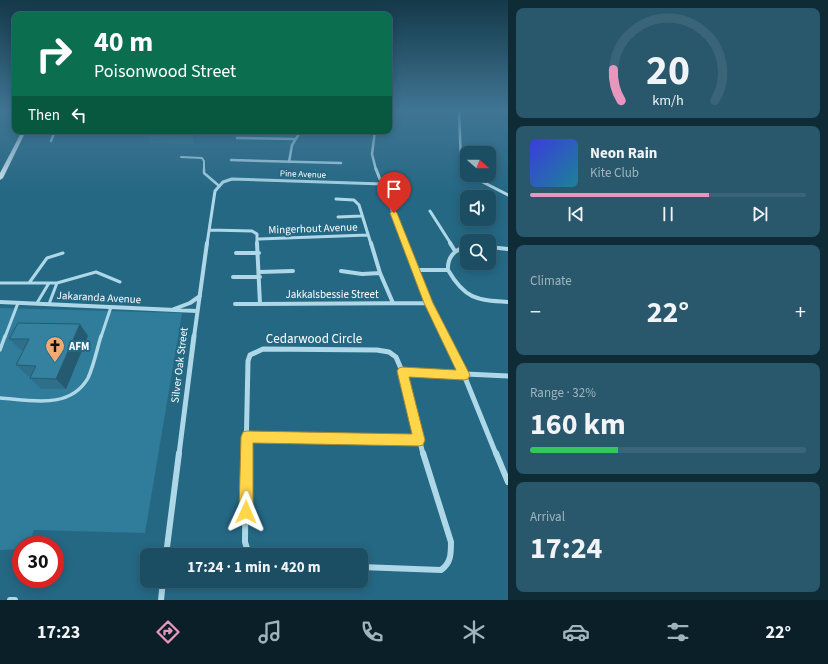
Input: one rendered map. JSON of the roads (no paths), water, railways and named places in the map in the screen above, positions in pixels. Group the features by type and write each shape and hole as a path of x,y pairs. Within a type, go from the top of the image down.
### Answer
{"main road":[{"path":"0,168 16,138"},
{"path":"0,178 4,160 19,138"}],"street":[{"path":"237,138 295,139 290,150 289,162"},
{"path":"374,138 372,154 374,165 383,184 429,303 464,375 508,482"},
{"path":"231,160 340,163"},
{"name":"Pine Avenue","path":"218,185 232,179 383,184"},
{"path":"483,182 508,195"},
{"name":"Silver Oak Street","path":"167,548 197,311 215,191 218,185"},
{"path":"336,199 357,202 380,273 393,303"},
{"path":"430,211 455,252"},
{"path":"338,217 362,216"},
{"path":"210,230 252,231 257,234 259,239 258,253 260,304"},
{"name":"Mingerhout Avenue","path":"259,239 368,235"},
{"path":"496,248 508,249"},
{"path":"460,249 449,258 448,270 456,284 467,297 481,300 508,302"},
{"path":"236,253 258,253"},
{"path":"416,270 448,270"},
{"path":"259,272 293,271"},
{"path":"341,271 362,274 380,273"},
{"path":"232,277 260,277"},
{"path":"171,310 190,303 200,296"},
{"name":"Jakaranda Avenue","path":"0,302 197,311"},
{"name":"Jakkalsbessie Street","path":"235,304 429,303"},
{"name":"Cedarwood Circle","path":"247,548 245,542 248,361 250,355 255,351 263,349 377,350 389,352 396,357 402,371 419,440 451,542 451,555 448,565 441,570 368,567"},
{"path":"402,371 508,376"},
{"path":"247,437 419,440"},
{"path":"161,600 162,588"},
{"path":"10,600 15,600"}],"lane":[{"path":"181,157 202,158 204,161 204,172 218,185"},
{"path":"29,283 47,258 63,253"},
{"path":"0,283 57,283 96,272 120,282"},
{"path":"37,303 49,282"},
{"path":"49,304 57,283"},
{"path":"0,350 18,303"},
{"path":"0,398 50,401 64,399 78,391 88,377 111,307"}],"place":[{"name":"AFM","path":"55,363"}]}
